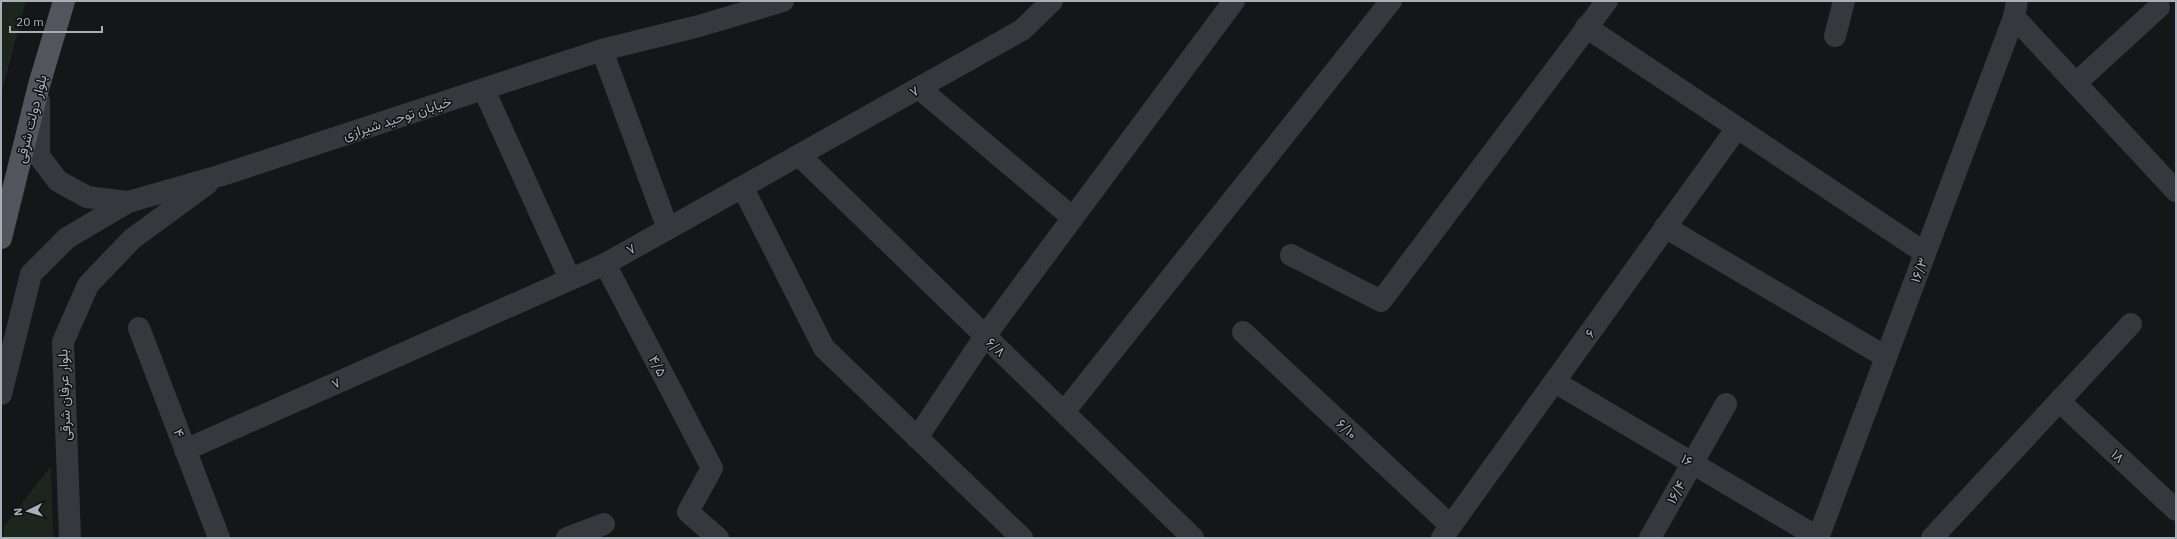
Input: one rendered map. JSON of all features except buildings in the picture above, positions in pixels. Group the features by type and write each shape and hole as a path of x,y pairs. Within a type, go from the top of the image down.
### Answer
{"main road":[{"name":"بلوار دولت شرقی","path":"1,238 39,85 64,1"}],"street":[{"name":"خیابان توحید شیرازی","path":"1,394 31,274 67,238 128,202 219,176 602,50 698,26 783,1"},
{"name":"۷","path":"185,450 605,264 743,188 1022,30 1052,1"},
{"path":"917,438 985,336 1234,1"},
{"path":"1064,412 1391,1"},
{"path":"1291,256 1381,302 1607,1"},
{"path":"1835,36 1844,1"},
{"path":"2076,83 2159,7"},
{"path":"2015,9 2076,83 2176,191"},
{"name":"۱۶/۳","path":"1818,538 2015,9"},
{"path":"1586,27 1925,253"},
{"path":"602,50 668,229"},
{"path":"39,85 39,156 58,181 87,197 128,202"},
{"path":"919,88 1073,218"},
{"path":"484,90 570,279"},
{"name":"۶","path":"1447,532 1737,128"},
{"name":"۶/۸","path":"800,156 1194,538"},
{"name":"بلوار عرفان شرقی","path":"70,538 63,342 88,285 132,239 219,176"},
{"path":"743,188 824,348 1022,538"},
{"path":"1665,227 1886,357"},
{"name":"۴/۵","path":"605,264 712,468 688,512 716,537"},
{"path":"1932,538 2131,324"},
{"name":"۴","path":"139,328 219,538"},
{"name":"۶/۱۰","path":"1243,332 1447,532"},
{"name":"۱۶","path":"1555,382 1818,538"},
{"name":"۱۸","path":"2059,401 2176,510"},
{"name":"۱۶/۴","path":"1650,538 1726,404"},
{"path":"567,538 604,524"}],"shaded area":[{"path":"1,1 26,1 1,94"},
{"path":"51,466 53,538 4,538 4,526"}]}
